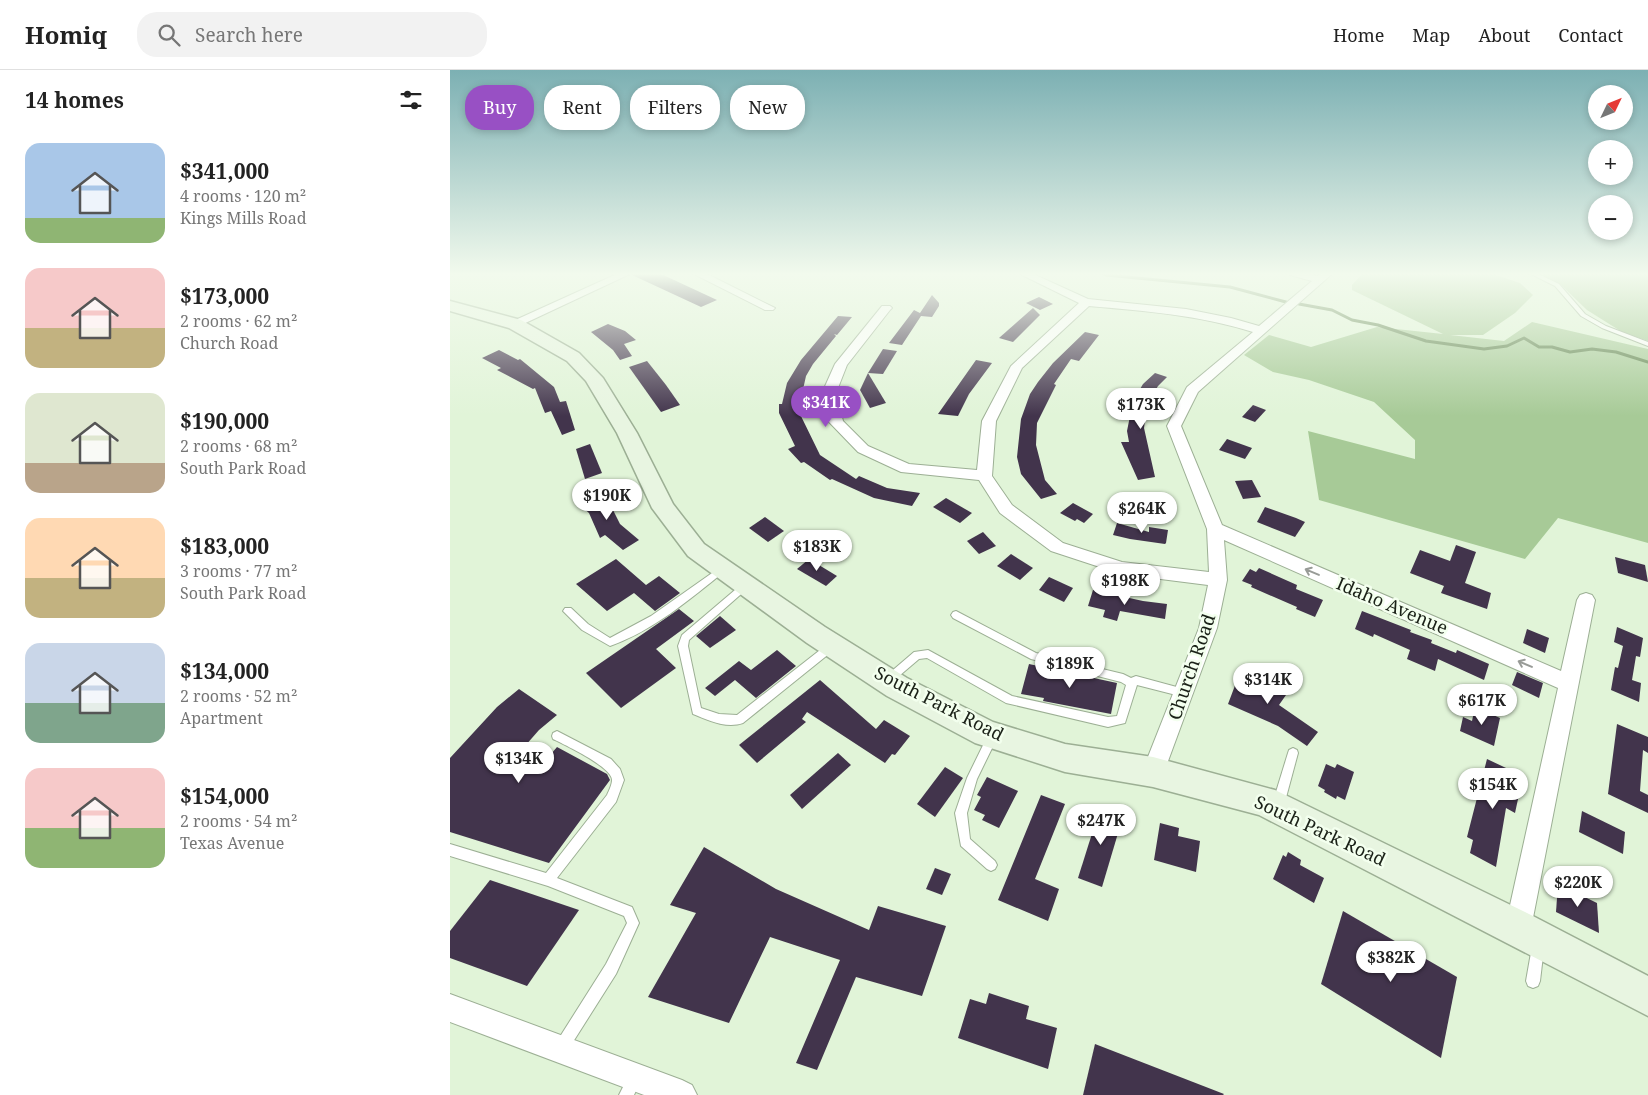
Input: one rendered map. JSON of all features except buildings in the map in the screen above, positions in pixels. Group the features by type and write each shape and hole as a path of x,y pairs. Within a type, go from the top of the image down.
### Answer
{"main road":[{"name":"South Park Road","path":"504,321 515,324 573,357 594,378 627,433 663,508 696,550 833,646 887,681 993,735 1065,758 1153,772 1264,801 1528,934 1648,997"}],"street":[{"path":"515,324 522,321"},
{"path":"876,321 841,364 829,393 836,422 863,449 906,469 984,476"},
{"path":"1066,321 1017,366 989,421 984,476 1006,509 1056,547 1121,568 1218,580"},
{"path":"1230,321 1260,330"},
{"name":"Church Road","path":"1153,772 1208,628 1218,580 1215,529 1174,426 1192,390 1271,321"},
{"name":"Idaho Avenue","path":"1215,529 1570,684"},
{"path":"1528,934 1586,600"},
{"path":"450,1008 560,1050 631,1086 682,1095"}],"lane":[{"path":"1594,321 1648,344"},
{"path":"568,611 586,627 610,642 634,632 666,612 722,569"},
{"path":"746,586 685,638 683,646 697,712 719,719 739,720 833,646"},
{"path":"956,615 1034,656 1123,678 1132,683"},
{"path":"887,681 917,655 928,654 1010,700 1108,722 1121,720 1132,683 1136,680 1184,693"},
{"path":"991,865 965,842 961,813 972,778 993,735"},
{"path":"548,880 612,798 618,780 616,773 607,763 557,736"},
{"path":"1278,808 1293,753"},
{"path":"450,850 548,880 628,911 632,923 611,969 560,1050"},
{"path":"1528,934 1533,981"}],"green space":[{"path":"1416,321 1504,321 1483,335 1450,335 1504,341 1532,322 1648,349 1648,543 1558,518 1525,559 1319,500 1308,431 1415,459 1415,440 1374,402 1309,380 1273,372 1244,355 1269,335 1311,347 1377,327 1443,334"},
{"path":"1604,321 1648,321 1648,341 1622,332"}],"waterway":[{"path":"1356,321 1378,325 1426,341 1484,349 1507,346 1524,338 1539,347 1552,347 1570,352 1592,349 1616,352 1648,362"}]}
